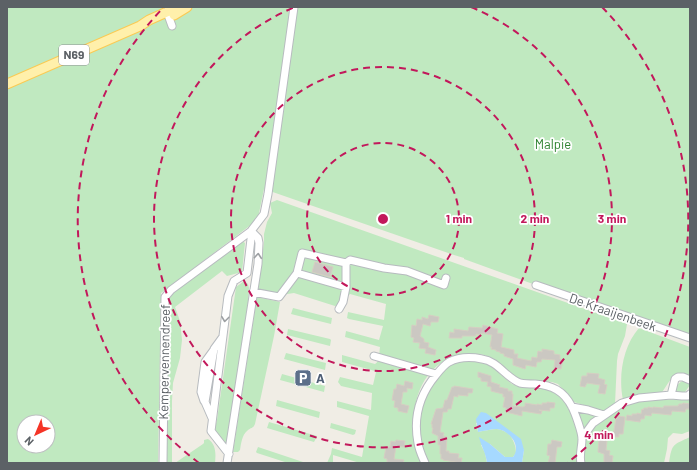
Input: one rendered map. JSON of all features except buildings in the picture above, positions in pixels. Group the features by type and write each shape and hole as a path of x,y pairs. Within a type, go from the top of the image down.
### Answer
{"main road":[{"name":"N69","path":"169,18 178,7"},
{"name":"N69","path":"7,84 140,26 149,20 169,18 187,7"}],"street":[{"name":"Kempervennendreef","path":"163,463 165,297 171,290 252,232 264,214 294,7"},
{"path":"227,463 229,454 253,292 259,243 256,235 252,232 246,273 234,282 228,296 222,346 215,354 210,391 214,401 211,430 229,454"},
{"path":"253,292 279,297 296,274 302,253 346,263 350,260 384,268 407,271 444,285 446,278"},
{"path":"339,309 343,302 346,287 346,263"},
{"path":"246,273 254,282"},
{"path":"296,274 346,287"},
{"name":"De Kraaijenbeek","path":"536,285 690,338"},
{"path":"212,419 201,392 205,362 223,336"},
{"path":"374,356 436,374"},
{"path":"424,463 417,439 416,422 418,405 427,385 441,368 450,362 467,358 484,359 496,365 511,379 521,383 552,386 560,391 572,407 582,438 580,451 581,463"},
{"path":"671,395 675,379 678,377 683,377 690,380"},
{"path":"582,438 594,423 622,403 639,398 671,395 682,396 690,394"},
{"path":"572,407 604,415"}],"green space":[{"name":"Malpie","path":"7,7 690,7 690,339 534,281 533,284 464,258 264,189 258,218 161,293 158,463 7,463"},
{"path":"277,200 627,324 625,336 618,354 615,404 605,412 574,402 558,384 552,382 521,380 513,376 489,357 479,354 462,355 446,360 433,370 423,382 417,398 413,432 421,463 360,463 333,455 333,463 327,463 332,448 362,457 369,416 337,407 337,401 371,410 372,393 341,386 338,382 340,377 373,385 376,372 342,362 342,355 375,364 377,363 379,357 380,347 345,337 346,331 379,340 383,326 349,319 347,318 348,312 384,320 386,304 350,294 339,305 335,306 294,293 281,295 258,289 264,234 267,222 272,213 270,203"},
{"path":"242,241 245,243 242,272 227,276 222,271 175,307 180,321 182,340 180,358 173,383 172,463 165,463 168,296"},
{"path":"244,281 248,284 249,288 248,303 227,442 223,444 214,431 217,420 236,287"},
{"path":"257,297 280,302 255,424 245,433 240,450 238,452 233,452"},
{"path":"293,308 332,318 331,324 291,314"},
{"path":"639,328 690,347 690,376 679,374 675,376 660,395 623,400 621,381 623,362 629,343"},
{"path":"288,329 330,339 330,346 287,335"},
{"path":"286,353 326,363 325,370 284,359"},
{"path":"464,360 487,364 516,386 548,389 559,395 572,413 579,432 578,463 522,463 524,450 509,435 516,449 516,453 513,457 505,457 490,444 481,445 485,453 487,463 428,463 418,436 422,401 430,383 447,366","holes":["492,418 508,434 497,429 478,432 476,423"]},
{"path":"282,374 325,386 324,392 280,380"},
{"path":"686,380 690,385 685,392 679,394 676,391 677,385"},
{"path":"645,399 690,399 690,431 682,434 673,433 668,438 664,463 584,463 584,444 590,431 611,413 629,404"},
{"path":"277,400 320,412 319,418 276,406"},
{"path":"580,410 598,415 585,427 583,427 577,412"},
{"path":"269,422 317,436 314,442 267,428"},
{"path":"331,423 356,430 355,434 353,435 330,428"},
{"path":"690,437 690,463 669,463 672,448 677,443"},
{"path":"208,439 214,446 215,463 175,463 203,444 204,440"},
{"path":"258,447 306,463 288,463 257,453"}],"water":[{"path":"481,412 486,413 521,439 524,450 522,463 487,463 479,437 505,457 513,457 516,448 510,435 502,430 495,429 478,432 476,419"}],"place":[{"name":"A","path":"303,378"}]}
